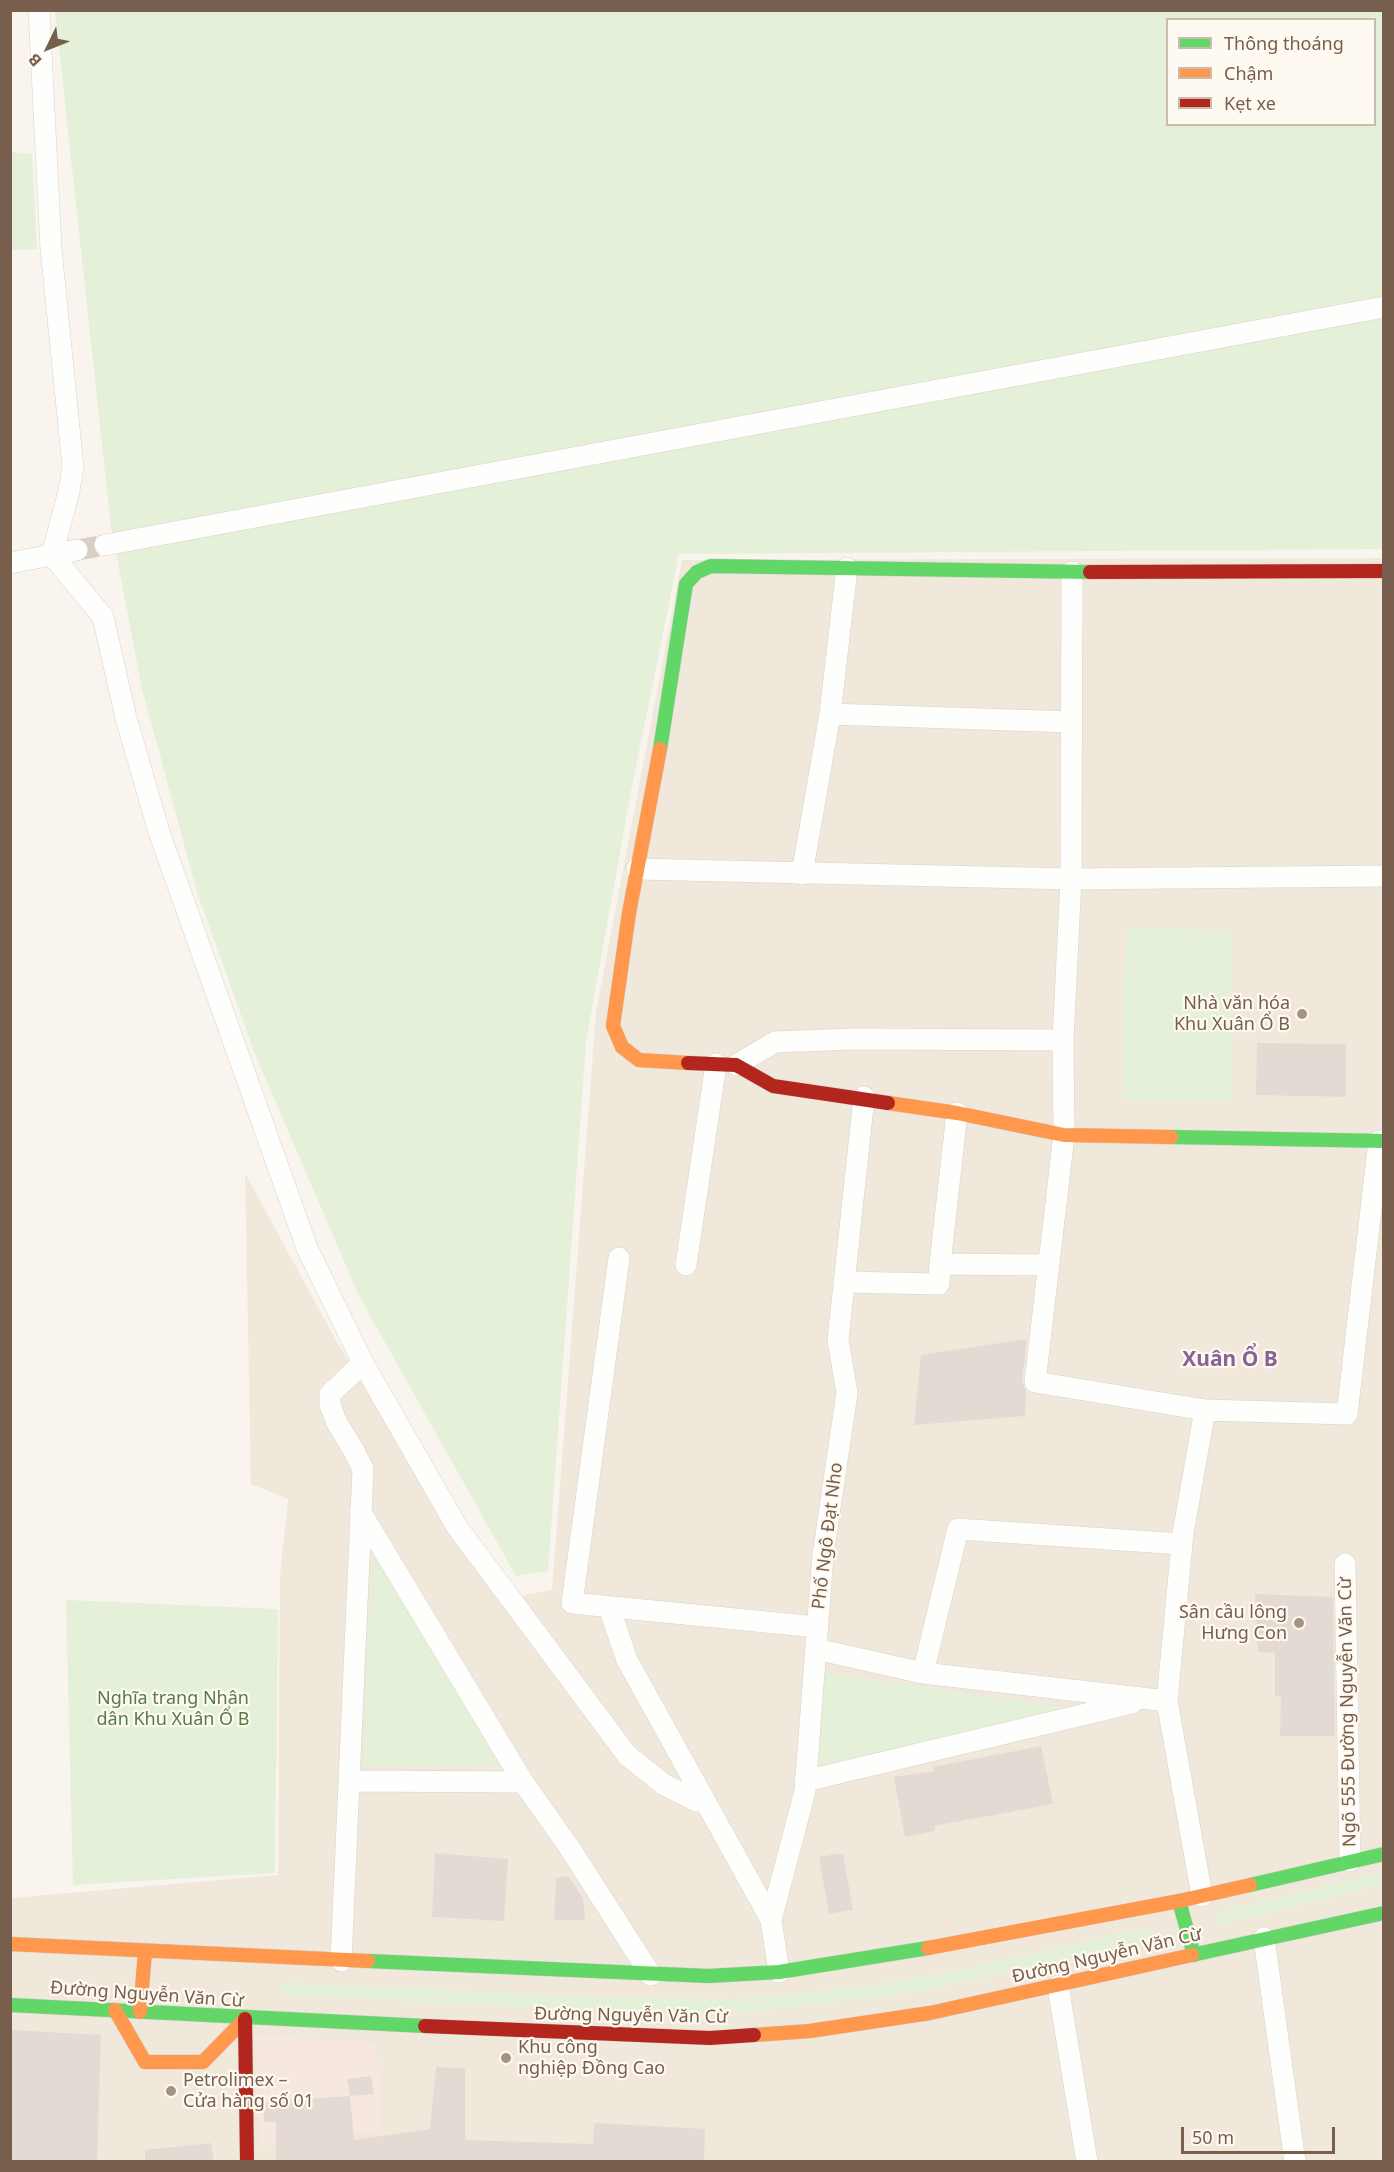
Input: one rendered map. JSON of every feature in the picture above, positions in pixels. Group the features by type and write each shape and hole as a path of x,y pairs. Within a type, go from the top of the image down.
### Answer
{"main road":[{"path":"1381,1141 1064,1135 864,1097 774,1086 726,1064 639,1060 630,1055 619,1041 613,1026 637,869 668,704 686,584 689,579 711,566 1072,572 1383,571"},
{"name":"Đường Nguyễn Văn Cừ","path":"10,1944 651,1975 708,1976 779,1972 875,1958 1179,1901 1383,1854"},
{"path":"1179,1901 1194,1956"},
{"name":"Đường Nguyễn Văn Cừ","path":"10,2005 246,2019 710,2038 810,2031 930,2013 1383,1913"},
{"path":"140,2012 145,1952"},
{"path":"115,2010 145,2062 203,2062 246,2019"},
{"path":"246,2019 247,2162"}],"street":[{"path":"39,10 51,249 73,467 52,555"},
{"path":"105,545 1383,307"},
{"path":"10,562 77,550"},
{"path":"52,555 104,617 126,718 159,832 307,1248 363,1364 457,1527 627,1755 663,1784 697,1801 705,1801"},
{"path":"802,874 830,714 847,568"},
{"path":"1072,572 1071,879 1063,1040 1064,1135 1035,1382 1205,1410 1347,1414 1376,1239 1381,1141"},
{"path":"830,714 1071,722"},
{"path":"637,869 1071,879 1383,876"},
{"path":"686,1265 726,1064 775,1042 854,1039 1063,1040"},
{"name":"Phố Ngô Đạt Nho","path":"779,1972 771,1920 805,1781 823,1555 847,1392 838,1340 864,1097"},
{"path":"844,1282 939,1284 957,1113"},
{"path":"619,1258 572,1604 817,1627"},
{"path":"940,1263 1049,1265"},
{"path":"341,1961 351,1781 363,1469 354,1449 337,1424 330,1405 330,1394 363,1364"},
{"path":"1202,1896 1167,1701 1182,1545 1205,1410"},
{"path":"360,1510 523,1782 567,1844 651,1975"},
{"path":"922,1672 958,1529 1182,1545"},
{"name":"Ngõ 555 Đường Nguyễn Văn Cừ","path":"1345,1564 1350,1861"},
{"path":"609,1607 627,1660 771,1920"},
{"path":"816,1649 922,1672 1144,1701 1167,1701"},
{"path":"805,1781 1144,1701"},
{"path":"351,1781 523,1782"},
{"path":"1264,1938 1295,2162"},
{"path":"1058,1986 1088,2162"}],"shaded area":[{"path":"1383,558 1383,2161 11,2162 11,1898 278,1875 280,1575 288,1499 251,1484 245,1173 337,1342 498,1600 552,1590 596,1012 682,560"},
{"path":"254,2035 376,2043 382,2131 261,2147"}],"green space":[{"path":"55,11 1383,11 1383,549 679,554 631,791 586,1042 548,1571 516,1576 359,1296 255,1054 197,892 142,689 111,527"},
{"path":"10,152 32,154 37,249 11,250"},
{"path":"1126,928 1233,930 1232,1100 1123,1100"},
{"path":"380,1561 494,1752 496,1760 488,1766 364,1766 371,1569 372,1564"},
{"name":"Nghĩa trang Nhân dân Khu Xuân Ổ B","path":"66,1600 278,1609 275,1873 73,1885"},
{"path":"824,1672 1086,1711 819,1768 816,1763"},
{"path":"1383,1873 1383,1886 1223,1924 1217,1923 1213,1917 1221,1910"},
{"path":"1143,1928 1150,1930 1152,1937 1144,1942 982,1979 913,1993 760,2011 696,2014 602,2011 290,1996 284,1995 279,1989 284,1982 290,1982 593,1997 738,1999 858,1987 954,1971"}],"building":[{"path":"1257,1043 1346,1044 1346,1097 1256,1095"},
{"path":"1027,1339 1022,1381 1026,1391 1025,1416 914,1425 921,1355"},
{"path":"1255,1594 1333,1597 1335,1736 1280,1736 1281,1696 1275,1696 1275,1653 1258,1652"},
{"path":"1041,1746 1053,1804 934,1826 935,1831 905,1837 894,1777 934,1771 933,1767"},
{"path":"435,1853 508,1859 504,1921 432,1917"},
{"path":"843,1853 853,1910 829,1914 819,1857"},
{"path":"568,1876 583,1898 585,1920 554,1920 556,1878"},
{"path":"10,2030 101,2035 97,2162 10,2162"},
{"path":"436,2067 465,2068 465,2140 593,2144 594,2123 705,2129 704,2162 276,2162 276,2122 264,2122 264,2102 350,2096 354,2140 430,2129"},
{"path":"371,2076 374,2094 350,2096 347,2079"},
{"path":"211,2143 214,2162 145,2162 145,2150"}],"tunnel":[{"path":"77,550 105,545"}],"traffic: fast":[{"path":"660,749 686,584 697,572 711,566 1090,572"},
{"path":"1171,1137 1384,1141"},
{"path":"1250,1885 1384,1854"},
{"path":"1179,1901 1194,1955"},
{"path":"1192,1955 1384,1913"},
{"path":"368,1961 708,1976 779,1972 928,1948"},
{"path":"10,2005 425,2026"}],"traffic: slow":[{"path":"660,749 629,913 613,1026 622,1047 639,1060 688,1063"},
{"path":"888,1103 957,1113 1064,1135 1171,1137"},
{"path":"928,1948 1179,1901 1250,1885"},
{"path":"10,1944 368,1961"},
{"path":"140,2012 145,1952"},
{"path":"754,2035 810,2031 930,2013 1192,1955"},
{"path":"115,2010 145,2062 203,2062 245,2019"}],"traffic: jam":[{"path":"1090,572 1384,571"},
{"path":"688,1063 736,1065 773,1086 888,1103"},
{"path":"245,2019 247,2162"},
{"path":"425,2026 710,2038 754,2035"}],"place":[{"name":"Nhà văn hóa Khu Xuân Ổ B","path":"1302,1014"},
{"name":"Sân cầu lông Hưng Con","path":"1299,1623"},
{"name":"Khu công nghiệp Đồng Cao","path":"506,2058"},
{"name":"Petrolimex – Cửa hàng số 01","path":"171,2091"}],"district":[{"name":"Xuân Ổ B","path":"1230,1360"}]}
